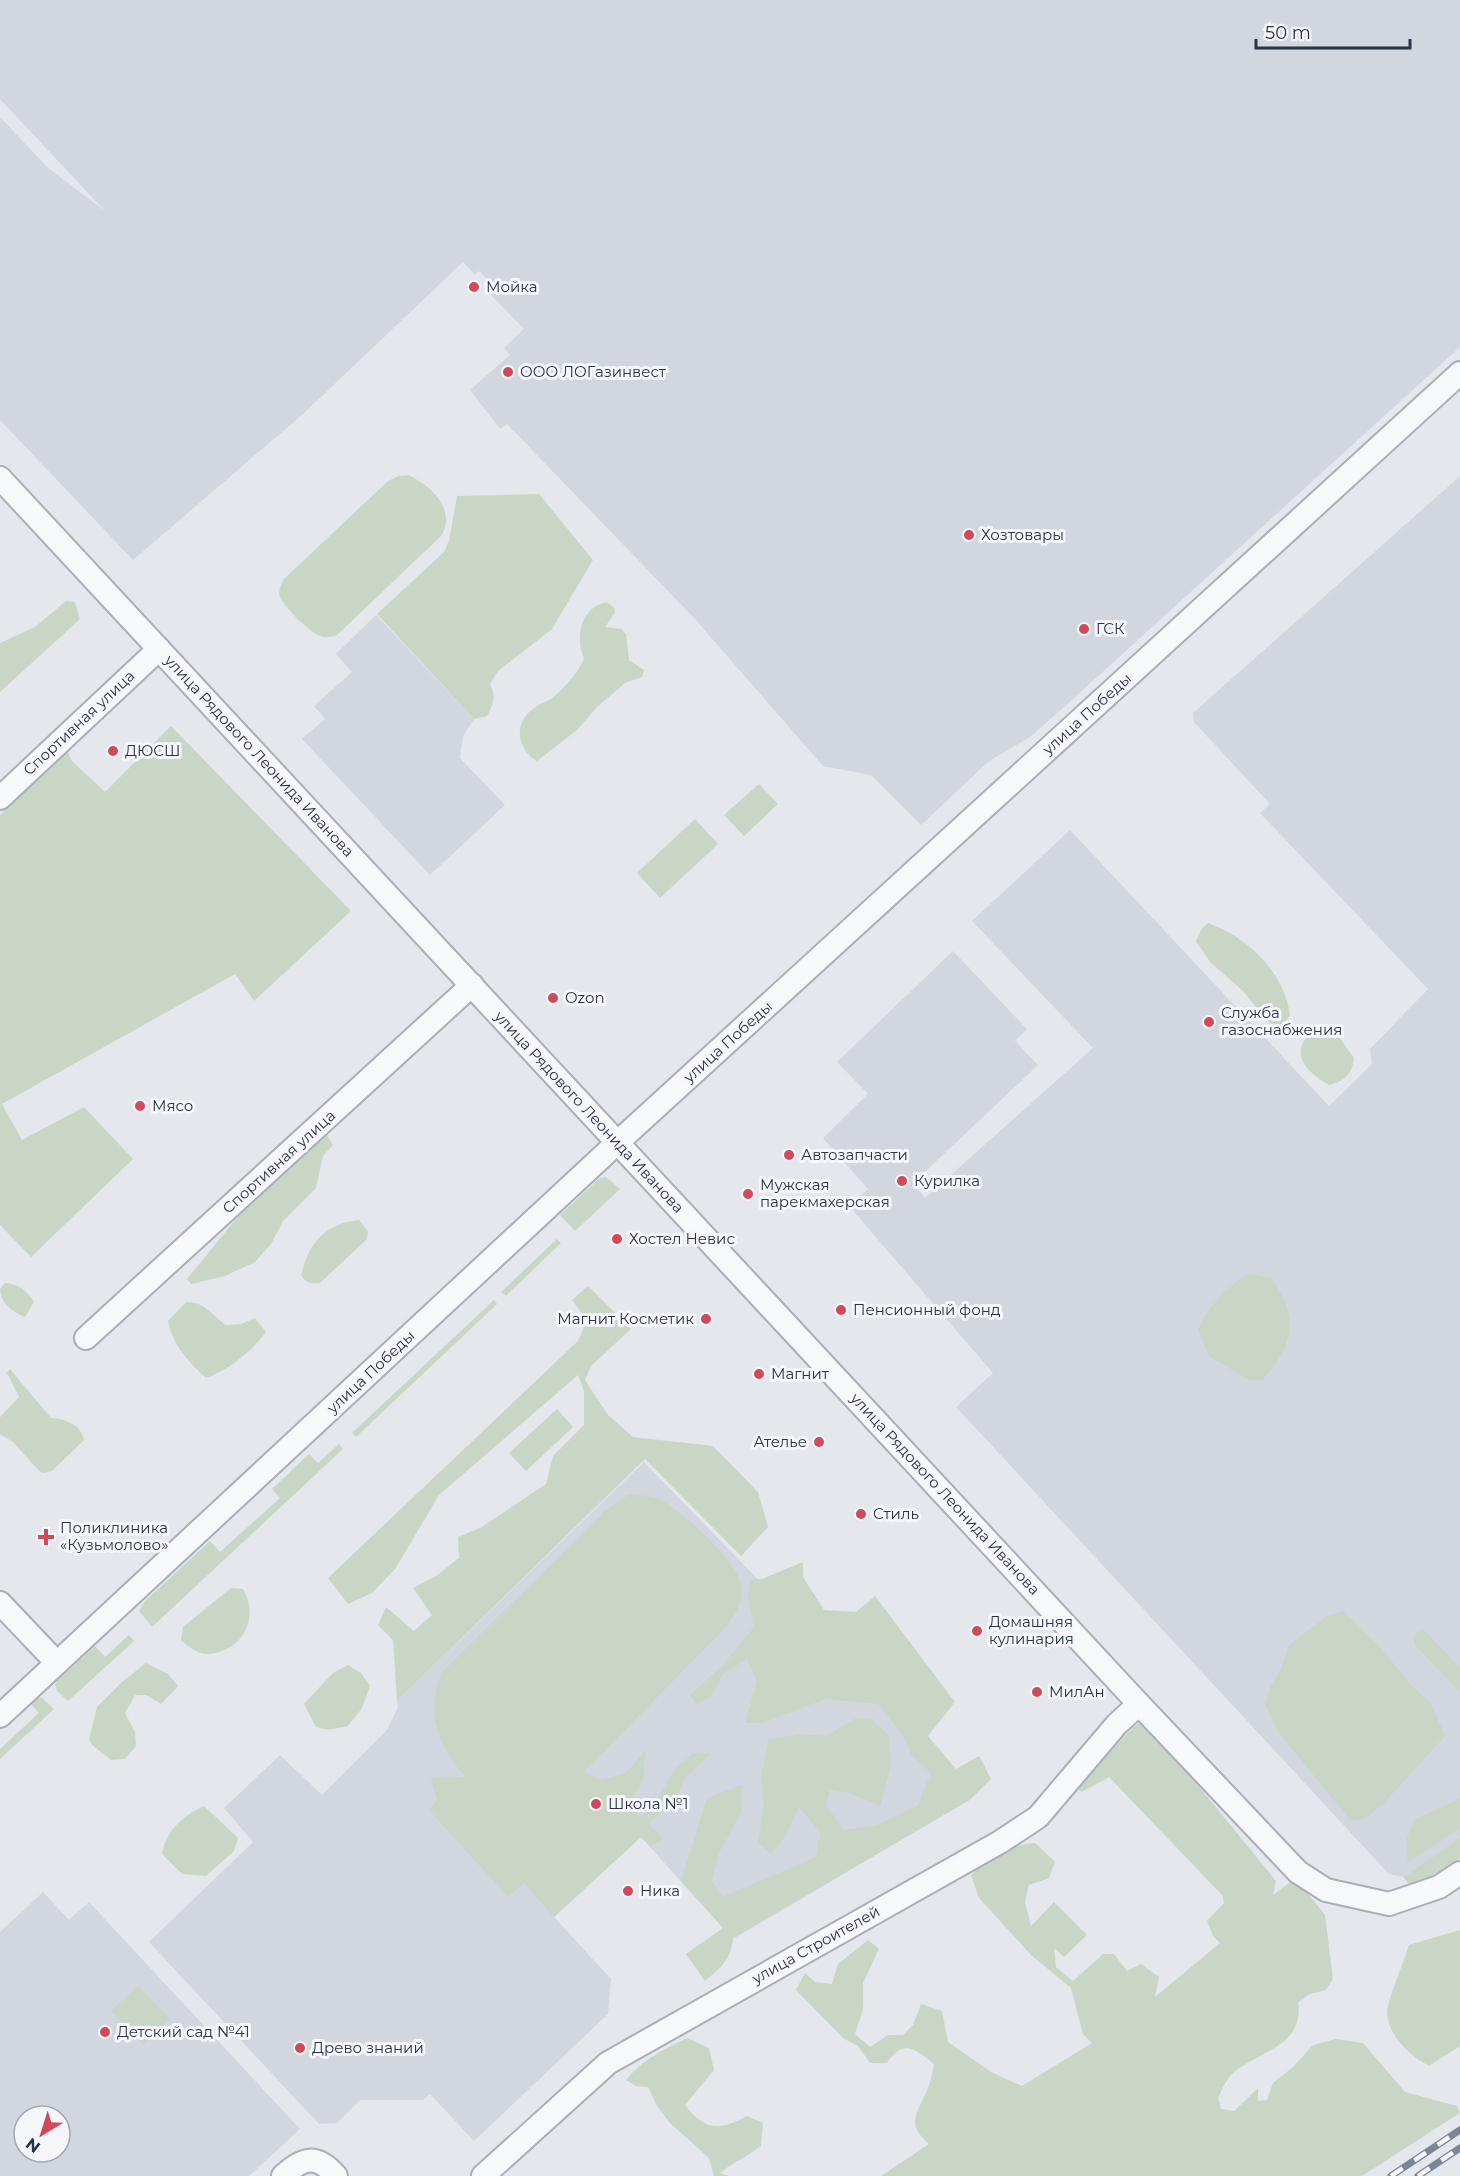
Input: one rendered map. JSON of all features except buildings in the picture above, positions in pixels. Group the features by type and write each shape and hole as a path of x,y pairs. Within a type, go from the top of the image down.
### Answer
{"street":[{"name":"улица Победы","path":"0,1716 618,1142 1460,373"},
{"name":"улица Рядового Леонида Иванова","path":"0,478 1138,1704 1298,1872 1326,1890 1389,1904 1439,1887 1460,1873"},
{"name":"Спортивная улица","path":"0,798 159,649"},
{"name":"Спортивная улица","path":"86,1338 472,985"},
{"path":"0,1603 57,1663"},
{"name":"улица Строителей","path":"483,2176 608,2063 1000,1842 1038,1817 1138,1704"},
{"path":"283,2176 300,2163 310,2160 327,2166 336,2176"}],"shaded area":[{"path":"0,0 1460,0 1460,347 1063,708 1030,737 989,761 921,825 871,775 823,766 695,619 507,424 500,429 470,390 510,355 504,348 524,329 487,291 493,285 479,271 475,275 463,262 303,414 133,560 0,420 0,117 48,168 105,211 0,99"},
{"path":"1460,476 1460,1838 1403,1877 1389,1874 956,1407 993,1373 849,1206 868,1189 823,1138 868,1094 837,1062 953,951 1027,1029 1015,1041 1038,1065 913,1183 925,1198 1093,1048 972,921 1070,830 1329,1106 1372,1064 1370,1049 1428,989 1260,813 1270,804 1194,722 1193,713"},
{"path":"376,615 474,719 463,736 460,758 505,805 430,875 302,739 325,719 314,706 352,672 336,654"},
{"name":"Школа №1","path":"644,1462 971,1799 733,1939 641,1837 554,1917 611,1979 608,2014 474,2141 430,2094 423,2100 360,2100 337,2123 319,2124 149,1942 253,1842 224,1808 280,1755 322,1795 387,1730 398,1707 397,1701"},
{"name":"Детский сад №41","path":"43,1892 69,1920 89,1902 300,2129 249,2176 0,2176 0,1932"}],"green space":[{"path":"409,475 426,486 440,500 446,517 441,536 337,635 323,637 312,632 282,601 279,592 284,579 388,481"},
{"path":"539,494 593,560 552,629 498,671 490,684 494,696 487,716 474,719 377,614 444,552 449,541 457,496"},
{"path":"66,601 75,602 80,619 0,692 0,643 35,627"},
{"path":"607,602 614,608 615,613 605,627 621,629 626,634 629,660 644,670 642,677 625,683 597,707 577,730 537,761 527,753 521,742 522,723 531,711 557,694 575,674 584,658 580,633 585,617 598,605"},
{"path":"171,726 351,911 254,1001 235,974 2,1104 22,1140 84,1107 133,1159 31,1257 0,1225 0,815 67,751 72,761 105,792"},
{"path":"759,784 778,804 744,836 724,815"},
{"path":"695,819 718,844 660,898 637,873"},
{"path":"1208,923 1237,937 1262,958 1272,971 1280,984 1290,1015 1284,1024 1275,1026 1267,1021 1243,991 1210,962 1196,941 1202,928"},
{"path":"1321,1027 1334,1030 1354,1058 1347,1076 1329,1085 1311,1072 1301,1058 1304,1042"},
{"path":"327,1135 333,1145 323,1156 316,1188 283,1221 271,1244 255,1262 225,1276 191,1284 187,1279 249,1203"},
{"path":"606,1177 620,1189 575,1231 560,1215 600,1178"},
{"path":"359,1220 368,1231 367,1239 320,1283 305,1280 301,1275 304,1263 320,1237 337,1226"},
{"path":"557,1239 561,1243 506,1296 501,1292"},
{"path":"1246,1274 1271,1278 1286,1305 1289,1318 1287,1343 1273,1367 1262,1380 1249,1380 1209,1356 1198,1330 1218,1299"},
{"path":"5,1283 22,1288 34,1302 25,1317 5,1303 0,1289"},
{"path":"588,1286 631,1329 591,1366 585,1380 608,1415 633,1437 713,1446 758,1492 768,1527 741,1556 645,1459 397,1701 393,1640 378,1625 386,1607 414,1631 432,1615 413,1588 436,1576 459,1558 458,1537 482,1527 546,1484 553,1456 584,1425 584,1391 578,1375 439,1495 395,1569 372,1593 348,1604 328,1578 578,1341 587,1320 572,1300"},
{"path":"494,1300 497,1304 356,1437 352,1433"},
{"path":"186,1302 203,1306 226,1325 241,1324 255,1318 266,1332 239,1359 206,1378 182,1352 170,1330 168,1321"},
{"path":"10,1369 51,1418 72,1423 80,1430 84,1440 52,1471 44,1473 39,1471 13,1442 0,1434 0,1417 19,1397 7,1373"},
{"path":"557,1409 573,1427 526,1471 509,1453"},
{"path":"339,1444 343,1449 152,1627 139,1611 145,1601 210,1541 220,1552 280,1498 272,1489 309,1454 318,1463"},
{"path":"628,1495 659,1499 693,1524 719,1550 737,1574 742,1591 740,1603 724,1629 584,1772 601,1780 627,1772 646,1749 643,1780 633,1796 638,1817 649,1812 675,1769 693,1753 710,1754 685,1778 676,1799 649,1823 662,1839 650,1846 641,1837 554,1917 524,1883 508,1897 429,1810 437,1800 431,1778 465,1777 447,1752 437,1728 435,1703 437,1689 441,1673 605,1511"},
{"path":"803,1562 803,1577 824,1610 856,1612 875,1596 955,1702 928,1736 956,1769 979,1756 991,1779 971,1799 733,1938 730,1952 724,1962 705,1981 686,1954 723,1928 681,1881 707,1798 742,1785 741,1813 719,1853 712,1881 722,1897 816,1857 820,1832 799,1807 785,1837 771,1854 758,1843 764,1803 761,1778 768,1740 800,1734 826,1736 854,1719 870,1718 889,1736 891,1767 880,1806 849,1793 830,1790 826,1805 844,1830 877,1825 918,1805 931,1773 912,1756 903,1736 878,1704 825,1699 763,1723 745,1723 757,1682 747,1659 723,1674 711,1697 696,1704 690,1695 722,1666 754,1627 748,1600 751,1579 762,1579"},
{"path":"231,1588 243,1589 250,1611 244,1632 238,1641 230,1648 203,1654 181,1641 183,1627"},
{"path":"1343,1611 1380,1647 1411,1685 1431,1703 1445,1736 1383,1804 1366,1818 1351,1821 1278,1732 1265,1704 1270,1687 1281,1669 1288,1646 1327,1616"},
{"path":"1423,1629 1460,1668 1460,1692 1415,1645 1413,1637 1417,1631"},
{"path":"129,1635 134,1641 68,1701 57,1691 55,1685 57,1681 95,1646 105,1657"},
{"path":"146,1663 168,1674 178,1686 161,1704 146,1695 135,1695 125,1713 135,1732 136,1746 125,1759 111,1760 92,1745 89,1739 97,1707 122,1682"},
{"path":"348,1665 361,1673 370,1686 362,1708 348,1726 328,1730 316,1727 304,1704 333,1673"},
{"path":"36,1697 42,1698 54,1709 0,1759 0,1749 39,1713 29,1702"},
{"path":"1140,1723 1148,1724 1276,1881 1273,1895 1292,1881 1300,1883 1325,1915 1333,1979 1326,1990 1310,1994 1298,2002 1298,2017 1294,2029 1287,2038 1231,2075 1218,2098 1221,2109 1234,2111 1258,2088 1258,2101 1267,2100 1273,2083 1293,2067 1313,2045 1336,2039 1363,2043 1405,2092 1457,2106 1460,2113 1362,2176 881,2176 929,2144 916,2128 915,2121 930,2082 934,2064 909,2048 898,2051 887,2063 870,2063 858,2046 843,2038 796,1990 805,1973 815,1982 832,1984 838,1964 868,1940 879,1949 863,1983 863,2010 855,2034 870,2047 888,2035 903,2035 913,2025 921,2004 942,2011 948,2042 991,2072 1022,2086 1092,2043 1083,2034 1071,1988 1031,1955 979,1898 971,1875 985,1862 1008,1849 1035,1843 1055,1862 1049,1878 1029,1885 1025,1902 1031,1926 1054,1902 1087,1935 1064,1957 1054,1948 1056,1967 1073,1981 1103,1954 1114,1954 1127,1971 1141,1964 1159,1977 1155,1997 1220,1943 1213,1936 1207,1921 1224,1903 1223,1896 1109,1777 1082,1792 1077,1788 1133,1727"},
{"path":"1460,1799 1460,1828 1407,1863 1407,1838 1415,1819"},
{"path":"204,1806 238,1838 234,1851 206,1876 182,1874 162,1854 164,1845 177,1825 189,1814"},
{"path":"1460,1838 1460,1858 1413,1888 1403,1877"},
{"path":"1460,1930 1460,2046 1429,2066 1408,2051 1396,2037 1388,2021 1388,2007 1409,1945"},
{"path":"138,1986 170,2019 143,2045 111,2011"},
{"path":"687,2038 709,2048 714,2070 685,2105 692,2114 713,2126 728,2124 747,2116 763,2123 761,2146 720,2173 729,2176 714,2176 709,2158 670,2123 657,2106 648,2087 636,2086 626,2080 646,2061"}],"railway":[{"path":"1391,2176 1460,2130"},
{"path":"1418,2176 1460,2148"}],"place":[{"name":"Мойка","path":"474,287"},
{"name":"ООО ЛОГазинвест","path":"508,372"},
{"name":"Хозтовары","path":"969,535"},
{"name":"ГСК","path":"1084,629"},
{"name":"ДЮСШ","path":"113,751"},
{"name":"Ozon","path":"553,998"},
{"name":"Служба газоснабжения","path":"1209,1022"},
{"name":"Мясо","path":"140,1106"},
{"name":"Автозапчасти","path":"789,1155"},
{"name":"Курилка","path":"902,1181"},
{"name":"Мужская парекмахерская","path":"748,1194"},
{"name":"Хостел Невис","path":"617,1239"},
{"name":"Пенсионный фонд","path":"841,1310"},
{"name":"Магнит Косметик","path":"706,1319"},
{"name":"Магнит","path":"759,1374"},
{"name":"Ателье","path":"819,1442"},
{"name":"Стиль","path":"861,1514"},
{"name":"Поликлиника «Кузьмолово»","path":"46,1537"},
{"name":"Домашняя кулинария","path":"977,1631"},
{"name":"МилАн","path":"1037,1692"},
{"name":"Школа №1","path":"596,1804"},
{"name":"Ника","path":"628,1891"},
{"name":"Детский сад №41","path":"105,2032"},
{"name":"Древо знаний","path":"300,2048"}]}
